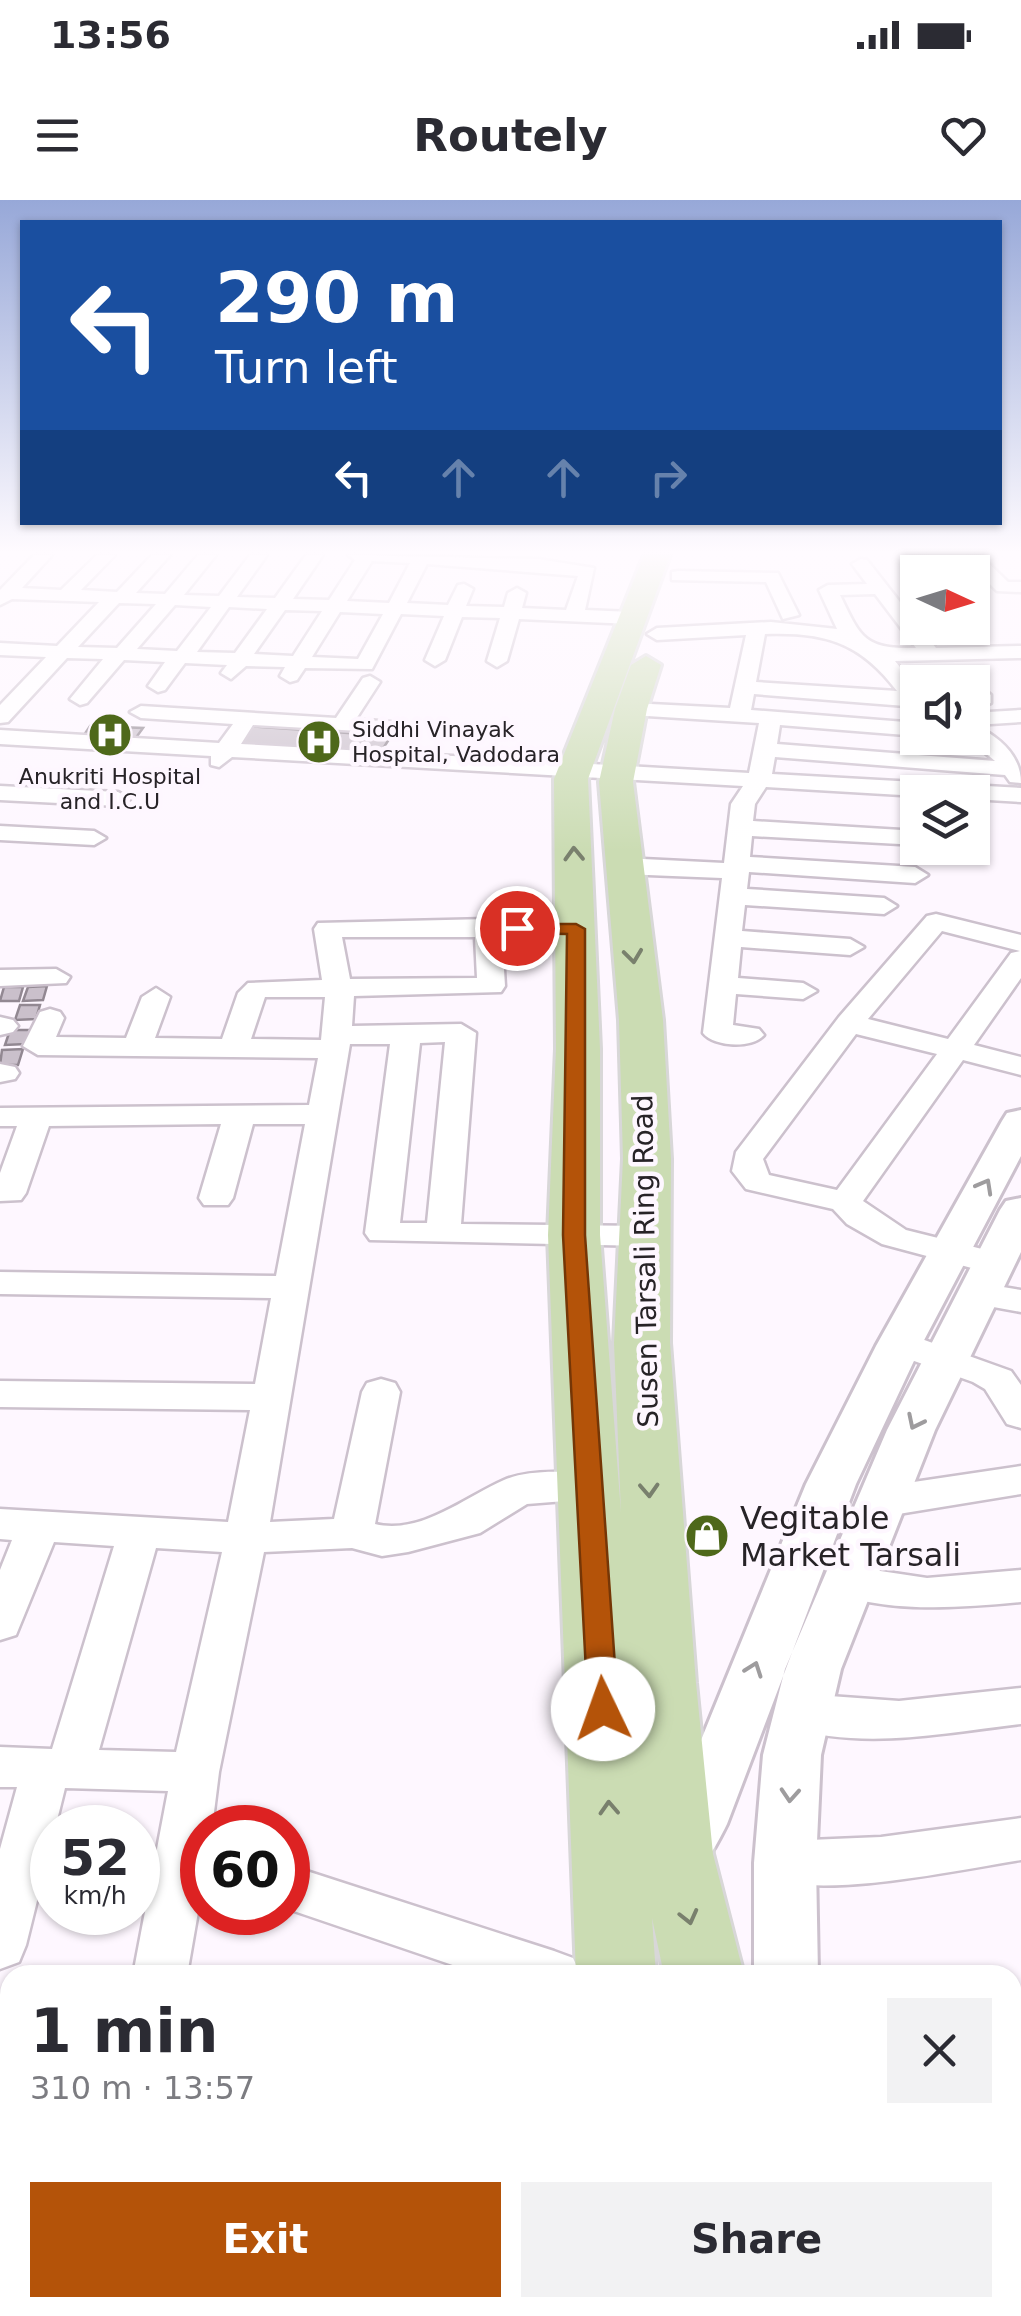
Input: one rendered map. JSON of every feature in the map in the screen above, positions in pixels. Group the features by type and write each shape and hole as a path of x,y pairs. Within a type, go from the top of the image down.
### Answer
{"main road":[{"name":"Susen Tarsali Ring Road","path":"616,1965 574,1235 576,929 594,776 636,654"},
{"name":"Susen Tarsali Ring Road","path":"640,654 631,709 594,776 623,866 641,1020 648,1160 642,1343 650,1506 675,1854 702,1965"}],"street":[{"path":"0,717 60,654"},
{"path":"113,654 242,660 295,676 366,665 373,654"},
{"path":"80,699 120,654"},
{"path":"158,686 183,654"},
{"path":"194,715 246,654"},
{"path":"222,756 295,676 308,654"},
{"path":"436,660 439,654"},
{"path":"497,662 499,654"},
{"path":"740,654 900,696"},
{"path":"751,657 763,654"},
{"path":"876,654 900,683"},
{"path":"938,654 950,665"},
{"path":"751,657 957,654"},
{"path":"751,657 894,676"},
{"path":"739,715 751,657"},
{"path":"342,724 370,682"},
{"path":"631,709 900,729"},
{"path":"142,712 404,729"},
{"path":"990,726 1021,716"},
{"path":"749,1035 718,1033 744,804 756,785 771,718"},
{"path":"990,734 1021,741"},
{"path":"0,737 222,756"},
{"path":"0,746 1021,795"},
{"path":"990,746 1017,775"},
{"path":"765,750 1017,775"},
{"path":"756,785 900,798"},
{"path":"0,793 118,799"},
{"path":"990,804 1021,806"},
{"path":"741,828 900,837"},
{"path":"0,833 94,838"},
{"path":"623,866 736,877 884,906"},
{"path":"736,877 915,875"},
{"path":"1000,1251 884,1235 867,1226 845,1202 758,1182 748,1172 746,1160 849,1023 936,922 1021,942"},
{"path":"233,1050 252,993 258,989 491,986 488,928"},
{"path":"194,1805 195,1772 246,1538 288,1287 336,1042 338,989 327,929 576,929"},
{"path":"728,938 850,947"},
{"path":"845,1202 1021,959"},
{"path":"0,978 56,977"},
{"path":"723,985 803,991"},
{"path":"136,1049 156,997"},
{"path":"50,1018 38,1046 233,1050 461,1032 444,1234"},
{"path":"849,1023 1021,1066"},
{"path":"406,1035 382,1233 646,1236"},
{"path":"216,1198 240,1114"},
{"path":"0,1117 322,1114"},
{"path":"9,1193 37,1116"},
{"path":"614,1893 675,1854 697,1824 761,1651 831,1483 924,1350 1000,1251 1021,1121"},
{"path":"0,1283 288,1287"},
{"path":"924,1350 986,1372 1016,1400"},
{"path":"786,1965 785,1863 792,1755 813,1668 880,1502 924,1350"},
{"path":"352,1534 381,1392"},
{"path":"0,1394 270,1397"},
{"path":"880,1502 1021,1480"},
{"path":"0,1624 20,1525 246,1538 352,1534 372,1540 408,1537 465,1522 520,1490 590,1488"},
{"path":"0,1945 39,1767 140,1530"},
{"path":"847,1582 926,1594 1021,1586"},
{"path":"802,1713 899,1720 1021,1706"},
{"path":"39,1767 195,1772"},
{"path":"785,1863 881,1860 1021,1839"},
{"path":"310,1894 524,1965"},
{"path":"163,1965 180,1903"}],"building":[{"path":"90,726 143,728 135,739 82,738"},
{"path":"247,726 391,736 379,755 232,745"},
{"path":"47,986 43,1000 23,1001 28,987"},
{"path":"4,987 23,987 19,1001 0,1001"},
{"path":"20,1005 40,1005 36,1019 15,1020"},
{"path":"10,1030 31,1030 26,1044 5,1045"},
{"path":"23,1049 18,1065 0,1065 2,1050"}],"place":[{"name":"Anukriti Hospital and I.C.U","path":"110,735"},
{"name":"Siddhi Vinayak Hospital, Vadodara","path":"319,742"},
{"name":"Vegitable Market Tarsali","path":"707,1536"}],"route":[{"path":"517,928 576,929 574,1235 603,1709"}]}
